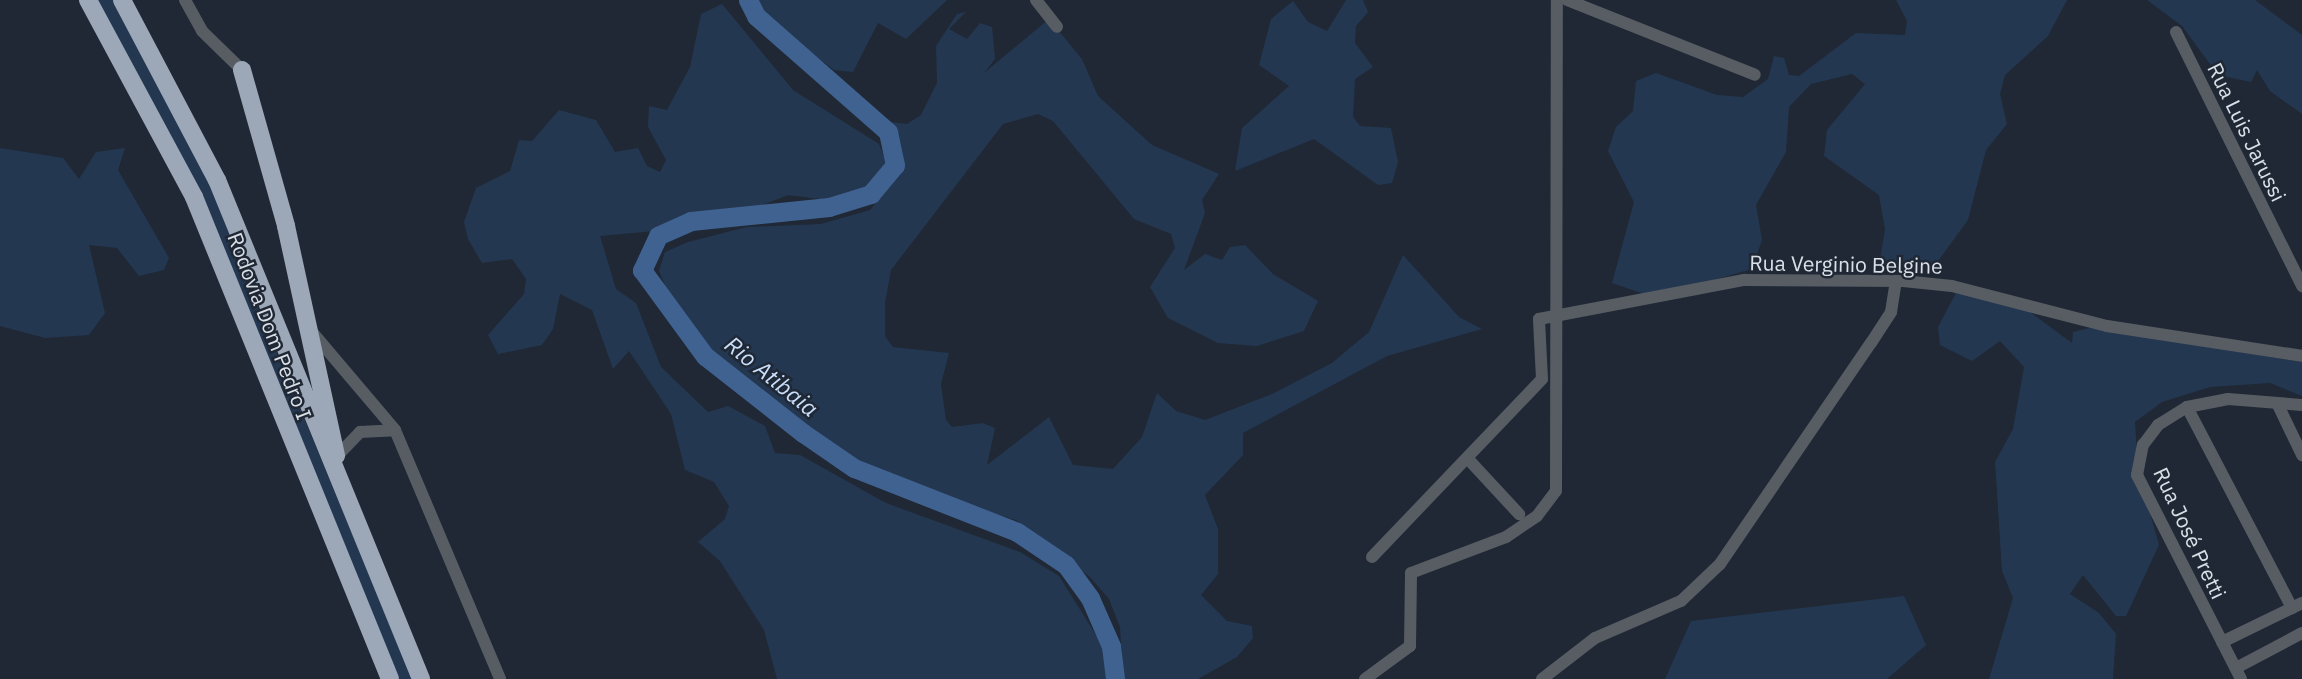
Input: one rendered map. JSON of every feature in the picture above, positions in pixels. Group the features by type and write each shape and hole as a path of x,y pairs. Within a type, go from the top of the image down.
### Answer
{"highway":[{"name":"Rodovia Dom Pedro I","path":"89,0 194,197 390,679"},
{"name":"Rodovia Dom Pedro I","path":"122,0 217,180 421,679"},
{"path":"242,69 310,329 336,457 363,542"}],"street":[{"path":"185,0 202,31 242,69"},
{"path":"1036,0 1058,27"},
{"path":"1365,679 1410,646 1410,573 1506,537 1537,516 1556,491 1554,316 1557,0"},
{"path":"1567,0 1755,75"},
{"name":"Rua Luis Jarussi","path":"2176,32 2302,286"},
{"name":"Rua Verginio Belgine","path":"1469,460 1542,379 1539,318 1744,280 1896,281 1952,286 2107,326 2302,356"},
{"path":"1542,679 1595,638 1681,601 1720,565 1891,312 1896,281"},
{"path":"310,329 395,430 500,679"},
{"name":"Rua José Pretti","path":"2238,673 2137,475 2143,445 2158,425 2187,407 2228,399 2302,405"},
{"path":"2277,403 2302,455"},
{"path":"2187,407 2297,606 2222,642"},
{"path":"336,457 360,432 395,430"},
{"path":"1372,557 1469,460 1519,514"},
{"path":"2238,673 2302,633"}],"shaded area":[{"path":"97,0 113,0 229,220 253,296 413,679 398,679 240,301 216,228"},
{"path":"758,0 947,0 906,39 878,23 853,72 834,70 773,24"},
{"path":"1346,0 1363,0 1368,12 1356,26 1355,43 1373,67 1355,79 1353,117 1360,126 1391,128 1398,162 1392,183 1378,185 1314,139 1235,171 1242,128 1289,86 1259,65 1271,19 1293,1 1308,22 1327,31"},
{"path":"1896,0 2067,0 2048,36 2005,75 2000,94 2007,124 1986,150 1968,220 1930,272 1906,276 1879,266 1885,229 1879,195 1824,156 1827,130 1865,84 1852,74 1811,84 1789,107 1786,152 1756,205 1762,240 1752,269 1653,297 1612,283 1634,202 1608,151 1616,127 1633,111 1636,81 1656,73 1717,95 1743,97 1768,79 1774,56 1784,58 1789,75 1799,76 1856,33 1905,35 1907,21"},
{"path":"2147,0 2255,0 2302,35 2302,114 2270,91 2257,70 2251,82 2218,75 2182,26"},
{"path":"722,4 793,90 879,144 886,161 876,184 843,202 788,195 742,213 685,215 655,231 600,236 616,289 636,303 661,367 708,412 728,406 765,426 775,453 800,455 886,503 1020,552 1059,576 1103,646 1106,679 777,679 764,630 720,561 698,542 725,519 729,506 714,482 685,470 671,414 629,351 613,369 592,310 560,294 553,329 542,345 498,354 488,335 524,294 526,279 512,259 482,263 468,239 464,222 476,188 510,171 519,140 532,141 559,110 596,120 615,152 638,148 647,166 660,172 666,160 648,127 649,106 667,110 690,67 701,14"},
{"path":"966,12 949,29 967,39 980,23 992,27 995,59 984,73 1049,19 1082,59 1098,96 1152,145 1219,174 1202,200 1205,213 1184,270 1205,254 1222,260 1230,247 1245,245 1273,274 1318,301 1304,331 1257,346 1218,343 1168,318 1150,287 1175,248 1171,234 1134,219 1053,121 1038,114 1003,124 891,270 885,303 885,336 893,347 949,353 941,384 946,420 952,427 983,423 995,428 987,465 1049,417 1073,465 1113,469 1142,437 1157,393 1176,411 1205,420 1272,394 1332,363 1369,332 1403,255 1459,317 1482,329 1387,356 1243,433 1243,455 1205,495 1218,529 1218,574 1201,595 1227,621 1252,626 1253,638 1237,657 1198,679 1123,679 1120,627 1109,599 1090,577 1016,520 901,487 808,439 690,348 659,271 665,252 688,242 747,227 821,224 870,210 898,175 897,146 883,121 907,124 921,115 937,83 936,46 957,14"},
{"path":"0,148 63,158 79,179 96,152 125,148 118,170 169,258 164,270 139,276 117,248 89,245 105,313 89,335 45,338 0,326"},
{"path":"1956,293 2022,306 2072,343 2073,332 2089,328 2302,362 2302,396 2270,383 2210,387 2162,402 2135,422 2138,471 2159,545 2126,616 2116,616 2083,575 2070,594 2099,613 2116,634 2113,679 1989,679 2013,598 2002,571 1995,462 2013,429 2024,367 2000,341 1972,361 1940,345 1938,327"},
{"path":"1904,596 1926,645 1887,679 1665,679 1691,621"}],"waterway":[{"name":"Rio Atibaia","path":"748,0 756,16 888,132 895,165 871,194 829,207 691,221 658,236 642,270 705,356 803,433 854,468 1017,532 1066,565 1090,598 1111,646 1115,679"}]}
